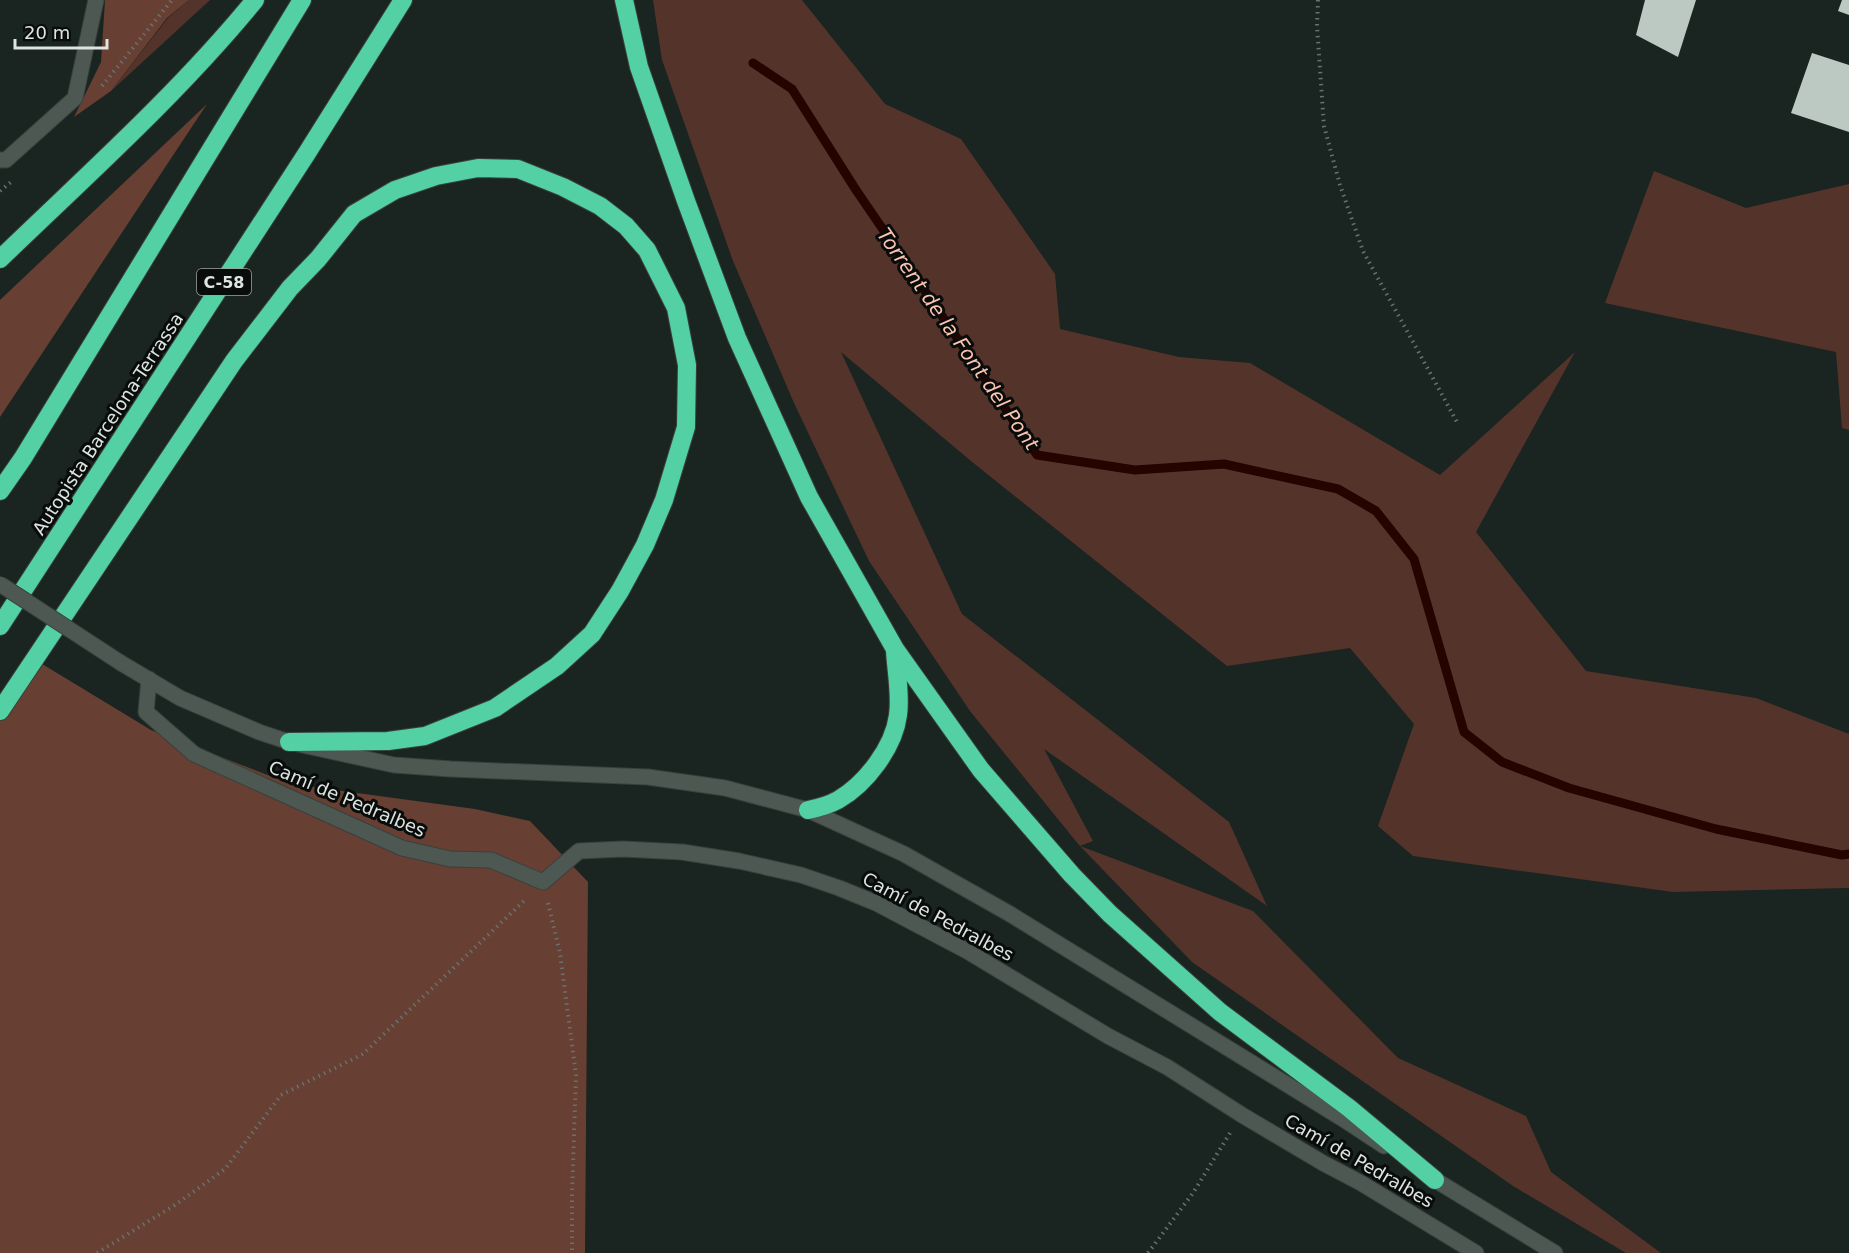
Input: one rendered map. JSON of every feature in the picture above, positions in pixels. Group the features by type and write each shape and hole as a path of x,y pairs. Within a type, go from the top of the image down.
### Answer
{"highway":[{"path":"0,259 177,88 225,37 255,0"},
{"path":"0,491 29,448 302,0"},
{"name":"Autopista Barcelona-Terrassa","path":"0,626 288,183 403,0"},
{"path":"624,0 639,67 737,338 808,497 895,649 981,770 1110,914 1220,1012 1349,1108 1435,1180"},
{"path":"0,711 234,362 290,288 354,214 395,190 436,176 478,168 518,169 563,187 600,206 626,226 646,250 676,308 687,365 686,427 664,500 645,545 620,591 592,634 557,666 495,708 425,736 388,741 289,742"},
{"path":"808,810 840,800 860,784 890,742 898,716 895,649"}],"street":[{"path":"0,160 6,160 75,98 96,0"},
{"path":"0,584 120,663 180,698 289,742 394,765 648,777 725,788 808,810 904,854 1010,914 1334,1113 1435,1180 1555,1253"},
{"name":"Camí de Pedralbes","path":"149,679 146,712 194,754 402,848 450,860 491,860 543,882 579,851 623,849 694,854 739,861 820,882 876,903 967,951 1108,1036 1167,1067 1242,1115 1361,1183 1476,1253"}],"path":[{"path":"99,90 172,0"},
{"path":"1318,0 1317,26 1324,126 1340,185 1364,251 1457,422"},
{"path":"97,1253 175,1205 225,1169 281,1095 363,1054 543,882"},
{"path":"543,882 560,952 576,1075 572,1253"},
{"path":"1148,1253 1193,1193 1242,1115"}],"shaded area":[{"path":"105,0 189,0 167,18 111,91 74,117 101,62"},
{"path":"189,0 210,0 111,91 168,18"},
{"path":"653,0 802,0 885,104 961,139 1055,274 1060,329 1179,357 1250,363 1440,475 1575,352 1476,532 1586,671 1756,698 1849,734 1849,888 1673,892 1413,856 1378,826 1414,724 1350,648 1227,666 971,461 841,352 962,614 1229,822 1267,906 1044,749 1093,841 1080,846 1253,911 1398,1058 1526,1116 1551,1172 1661,1253 1626,1253 1513,1186 1192,962 1079,845 970,711 869,561 794,403 733,261 662,60"},
{"path":"207,104 0,417 0,300"},
{"path":"1654,171 1746,208 1849,184 1849,430 1842,428 1836,352 1605,303"},
{"path":"29,656 151,730 291,784 475,809 530,821 588,882 585,1253 0,1253 0,705"}],"building":[{"path":"1645,0 1696,0 1678,57 1636,35"},
{"path":"1842,0 1849,0 1849,15 1838,11"},
{"path":"1812,53 1849,65 1849,132 1791,113"}],"waterway":[{"name":"Torrent de la Font del Pont","path":"753,63 792,89 856,190 1037,455 1135,470 1224,464 1338,489 1376,511 1414,559 1464,732 1502,762 1569,788 1716,829 1842,855 1849,854"}]}
